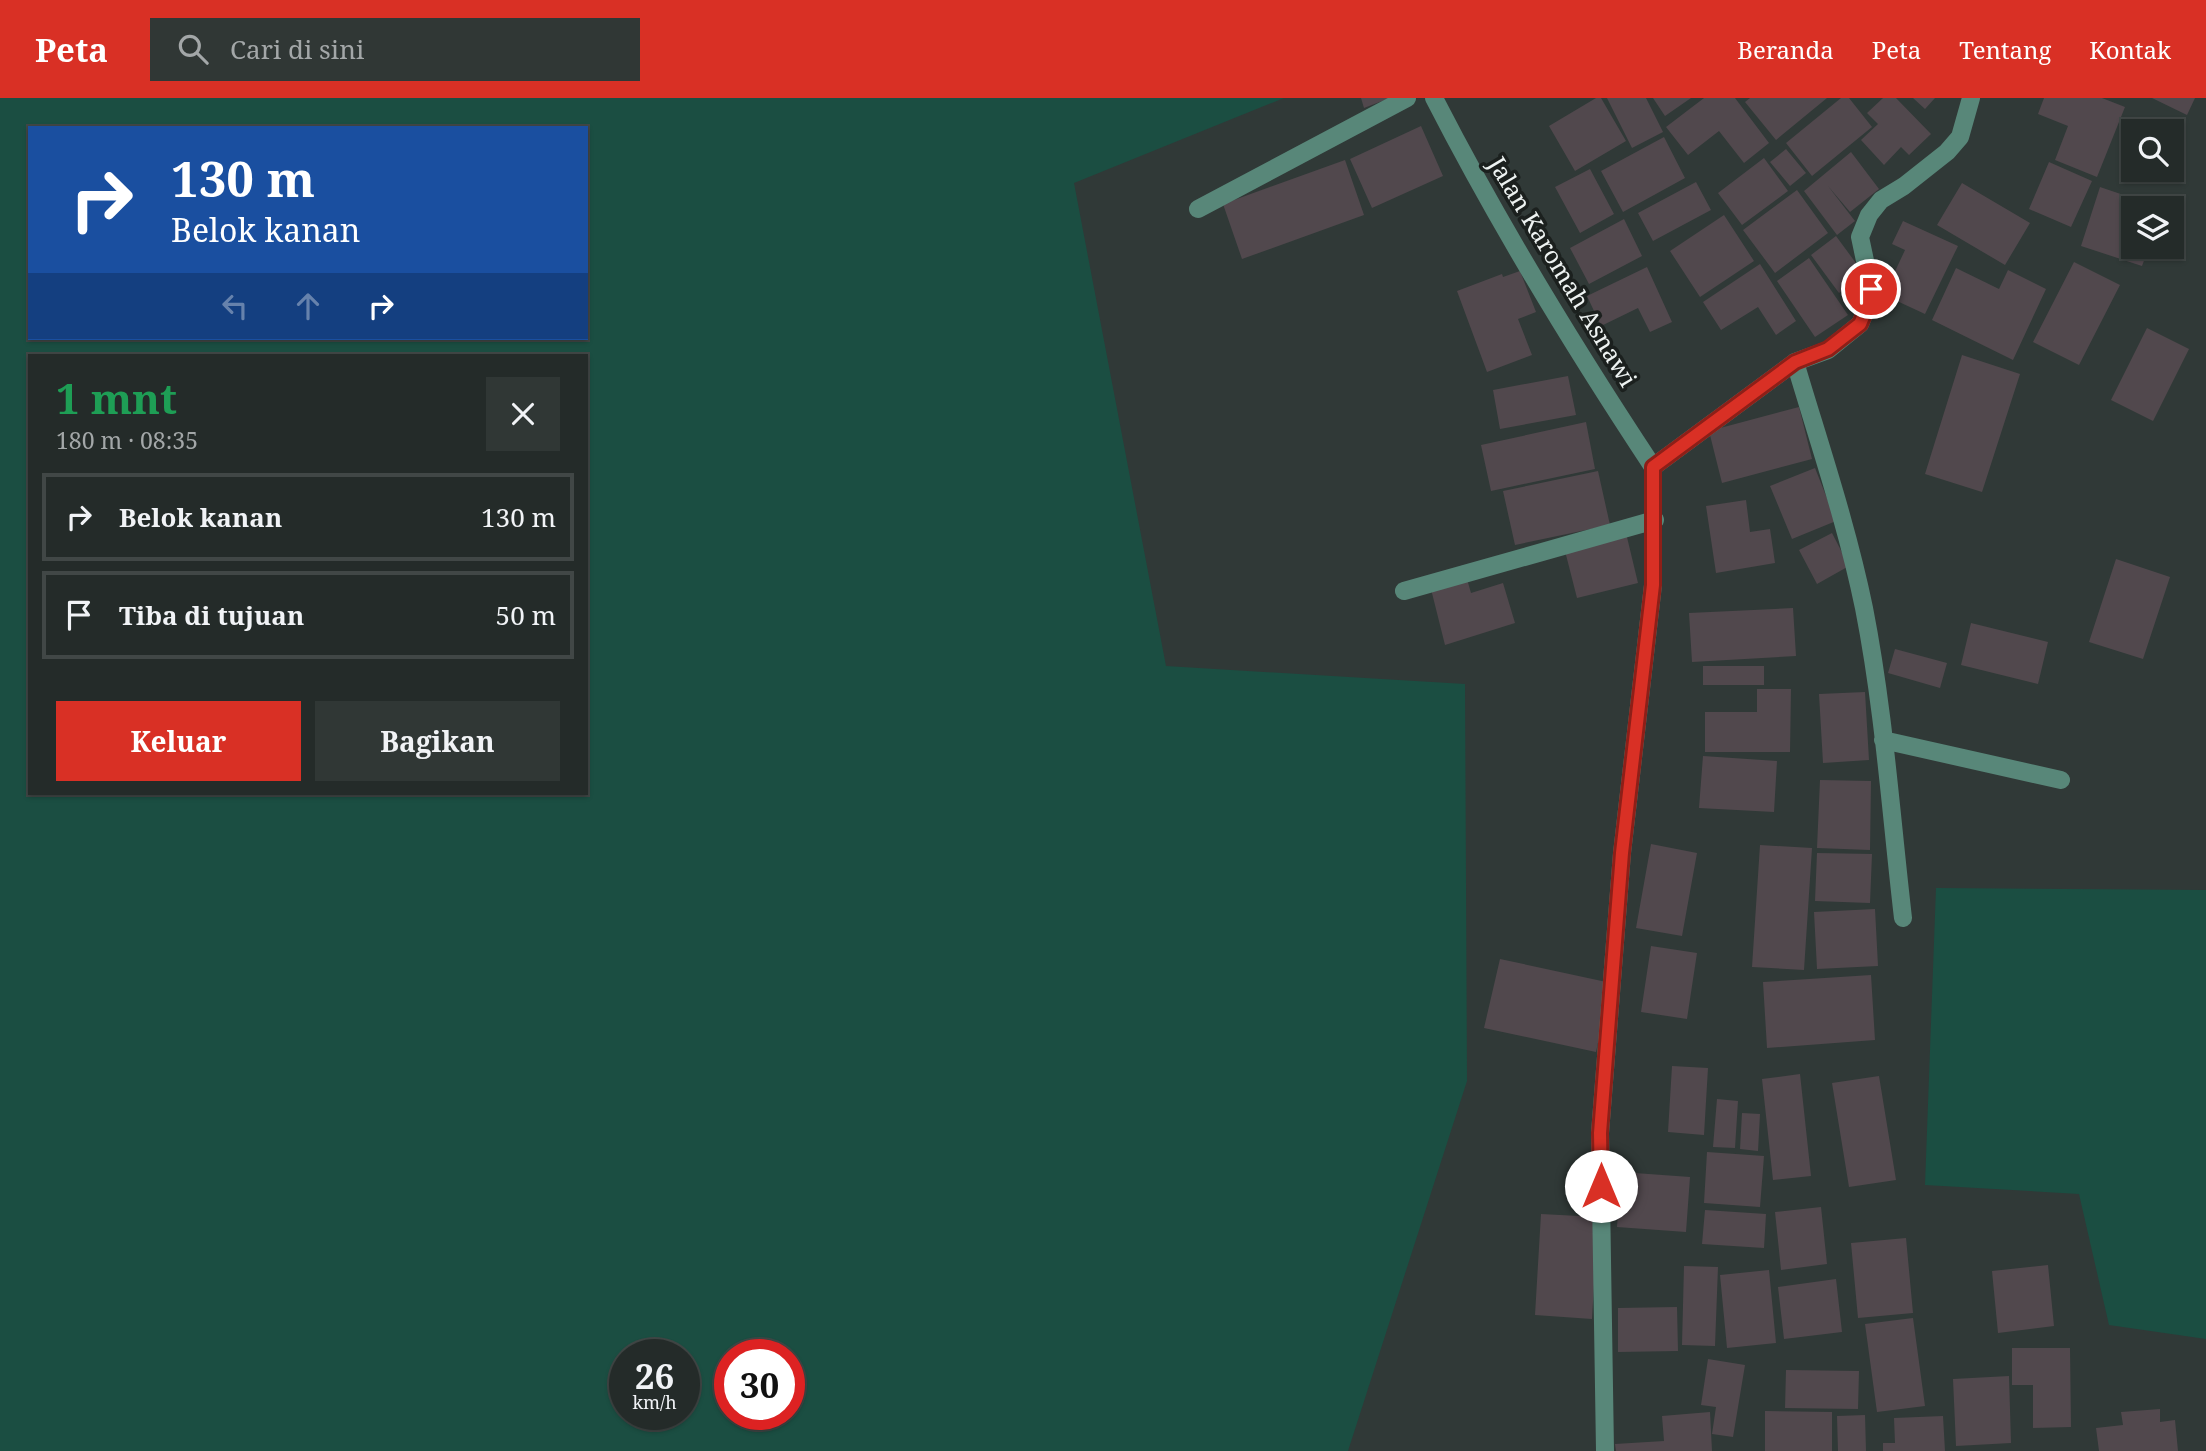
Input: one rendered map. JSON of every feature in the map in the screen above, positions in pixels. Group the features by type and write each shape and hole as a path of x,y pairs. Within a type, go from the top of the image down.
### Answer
{"street":[{"path":"1198,209 1407,98"},
{"name":"Jalan Karomah Asnawi","path":"1434,98 1467,162 1584,362 1653,467"},
{"path":"1605,1451 1600,1133 1622,853 1653,585 1653,467 1795,362 1828,349 1860,324 1871,289 1860,237 1869,215 1881,200 1904,186 1947,152 1960,137 1971,98"},
{"path":"1795,362 1863,604 1876,673 1903,918"},
{"path":"1404,591 1655,520"},
{"path":"1883,740 2061,780"}],"green space":[{"path":"0,98 1284,98 1074,183 1166,666 1465,684 1467,1081 1348,1451 0,1451"},
{"path":"1936,888 2206,890 2206,1339 2109,1325 2079,1194 1925,1185"}],"building":[{"path":"1361,98 1390,98 1364,108"},
{"path":"1596,98 1601,98 1626,141 1575,171 1549,126"},
{"path":"1607,98 1646,98 1663,132 1632,148"},
{"path":"1653,98 1691,98 1665,116"},
{"path":"1704,98 1735,98 1769,143 1744,163 1719,131 1688,155 1666,127"},
{"path":"1750,98 1827,98 1776,140 1745,102"},
{"path":"1841,98 1849,98 1872,127 1812,176 1786,143"},
{"path":"1883,98 1896,98 1931,134 1909,155 1901,147 1884,165 1861,140 1878,124 1867,113"},
{"path":"1913,98 1935,98 1925,109"},
{"path":"2044,98 2102,98 2125,107 2097,177 2055,160 2068,126 2038,114"},
{"path":"2152,98 2195,98 2187,115"},
{"path":"1421,126 1443,176 1372,208 1350,159"},
{"path":"1664,137 1685,178 1623,212 1601,171"},
{"path":"1786,149 1806,173 1790,186 1770,162"},
{"path":"1851,152 1879,189 1850,212 1828,186 1855,221 1837,235 1804,191"},
{"path":"1764,158 1788,191 1742,225 1718,193"},
{"path":"1345,160 1364,215 1242,259 1223,204"},
{"path":"2049,162 2092,181 2071,227 2029,209"},
{"path":"1590,169 1614,214 1580,233 1555,187"},
{"path":"1696,182 1711,210 1653,241 1638,213"},
{"path":"1962,183 2030,223 2005,265 1937,225"},
{"path":"2100,187 2127,196 2121,196 2121,259 2145,259 2142,266 2081,246"},
{"path":"1797,190 1828,233 1775,273 1743,230"},
{"path":"1724,215 1754,261 1700,297 1670,251"},
{"path":"1624,219 1642,256 1589,284 1570,248"},
{"path":"1903,221 1958,246 1925,314 1884,295 1905,250 1892,244"},
{"path":"1836,236 1864,274 1839,293 1811,255"},
{"path":"1809,258 1848,315 1815,337 1777,281"},
{"path":"2074,262 2120,285 2079,365 2033,342"},
{"path":"1760,264 1796,321 1776,335 1758,307 1721,330 1703,302"},
{"path":"1647,267 1672,322 1650,332 1638,308 1601,326 1587,296"},
{"path":"1956,268 1999,289 2008,270 2046,289 2013,360 1932,320"},
{"path":"1520,271 1536,312 1518,319 1532,355 1487,372 1457,291 1502,274 1503,277"},
{"path":"2147,328 2189,349 2153,421 2111,400"},
{"path":"1962,355 2020,374 1982,492 1925,474"},
{"path":"1568,376 1576,415 1500,429 1493,390"},
{"path":"1799,407 1812,459 1722,483 1709,431"},
{"path":"1586,422 1595,469 1491,491 1481,445"},
{"path":"1815,468 1836,521 1792,539 1770,486"},
{"path":"1598,471 1610,525 1515,545 1503,491"},
{"path":"1746,500 1750,532 1770,529 1775,563 1716,573 1706,506"},
{"path":"1626,533 1638,583 1577,598 1564,547"},
{"path":"1832,533 1849,566 1817,584 1799,550"},
{"path":"2116,559 2170,577 2143,659 2089,642"},
{"path":"1467,579 1471,593 1503,583 1515,623 1445,645 1431,589"},
{"path":"1793,608 1796,656 1692,662 1689,613"},
{"path":"1971,623 2048,642 2038,684 1961,665"},
{"path":"1895,649 1947,663 1940,688 1888,673"},
{"path":"1703,666 1764,666 1764,685 1703,685"},
{"path":"1757,689 1791,689 1790,752 1705,752 1705,712 1757,712"},
{"path":"1865,692 1869,760 1823,763 1819,694"},
{"path":"1703,756 1777,761 1774,812 1699,808"},
{"path":"1820,780 1871,781 1870,850 1817,848"},
{"path":"1651,844 1697,853 1682,936 1636,928"},
{"path":"1760,845 1812,848 1804,970 1752,967"},
{"path":"1817,853 1872,854 1870,903 1815,901"},
{"path":"1875,909 1878,966 1817,969 1814,912"},
{"path":"1651,946 1697,953 1687,1019 1641,1012"},
{"path":"1500,959 1611,983 1596,1052 1484,1028"},
{"path":"1871,975 1875,1040 1767,1048 1763,982"},
{"path":"1672,1066 1708,1068 1704,1135 1668,1132"},
{"path":"1800,1074 1811,1176 1773,1180 1762,1079"},
{"path":"1879,1076 1896,1180 1849,1187 1832,1083"},
{"path":"1717,1099 1738,1101 1735,1148 1713,1147"},
{"path":"1742,1113 1760,1114 1758,1151 1740,1149"},
{"path":"1707,1152 1764,1156 1760,1207 1704,1203"},
{"path":"1621,1172 1690,1177 1686,1232 1617,1227"},
{"path":"1821,1207 1827,1264 1781,1270 1775,1212"},
{"path":"1705,1210 1766,1214 1764,1248 1702,1244"},
{"path":"1541,1214 1598,1217 1592,1319 1535,1315"},
{"path":"1906,1238 1913,1313 1858,1318 1851,1243"},
{"path":"2048,1265 2054,1326 1998,1333 1992,1271"},
{"path":"1684,1266 1718,1267 1715,1346 1682,1345"},
{"path":"1769,1270 1776,1343 1727,1348 1720,1275"},
{"path":"1836,1279 1842,1332 1784,1339 1778,1287"},
{"path":"1677,1307 1678,1351 1618,1352 1618,1308"},
{"path":"1913,1318 1925,1406 1877,1412 1865,1324"},
{"path":"2012,1348 2070,1348 2071,1427 2033,1428 2033,1385 2012,1385"},
{"path":"1708,1359 1745,1365 1733,1437 1712,1434 1716,1407 1701,1405"},
{"path":"1786,1370 1859,1371 1858,1409 1785,1408"},
{"path":"2009,1376 2011,1443 1956,1446 1953,1379"},
{"path":"2160,1409 2160,1422 2175,1420 2178,1451 2099,1451 2096,1428 2123,1425 2121,1412"},
{"path":"1765,1411 1832,1412 1832,1451 1765,1451"},
{"path":"1710,1412 1712,1451 1616,1451 1615,1444 1664,1441 1662,1416"},
{"path":"1865,1415 1866,1451 1838,1451 1837,1416"},
{"path":"1943,1416 1945,1451 1883,1451 1883,1443 1895,1443 1894,1418"}],"route":[{"path":"1601,1186 1600,1133 1622,853 1653,585 1653,467 1795,362 1812,358 1828,349 1860,324 1871,289"}]}
